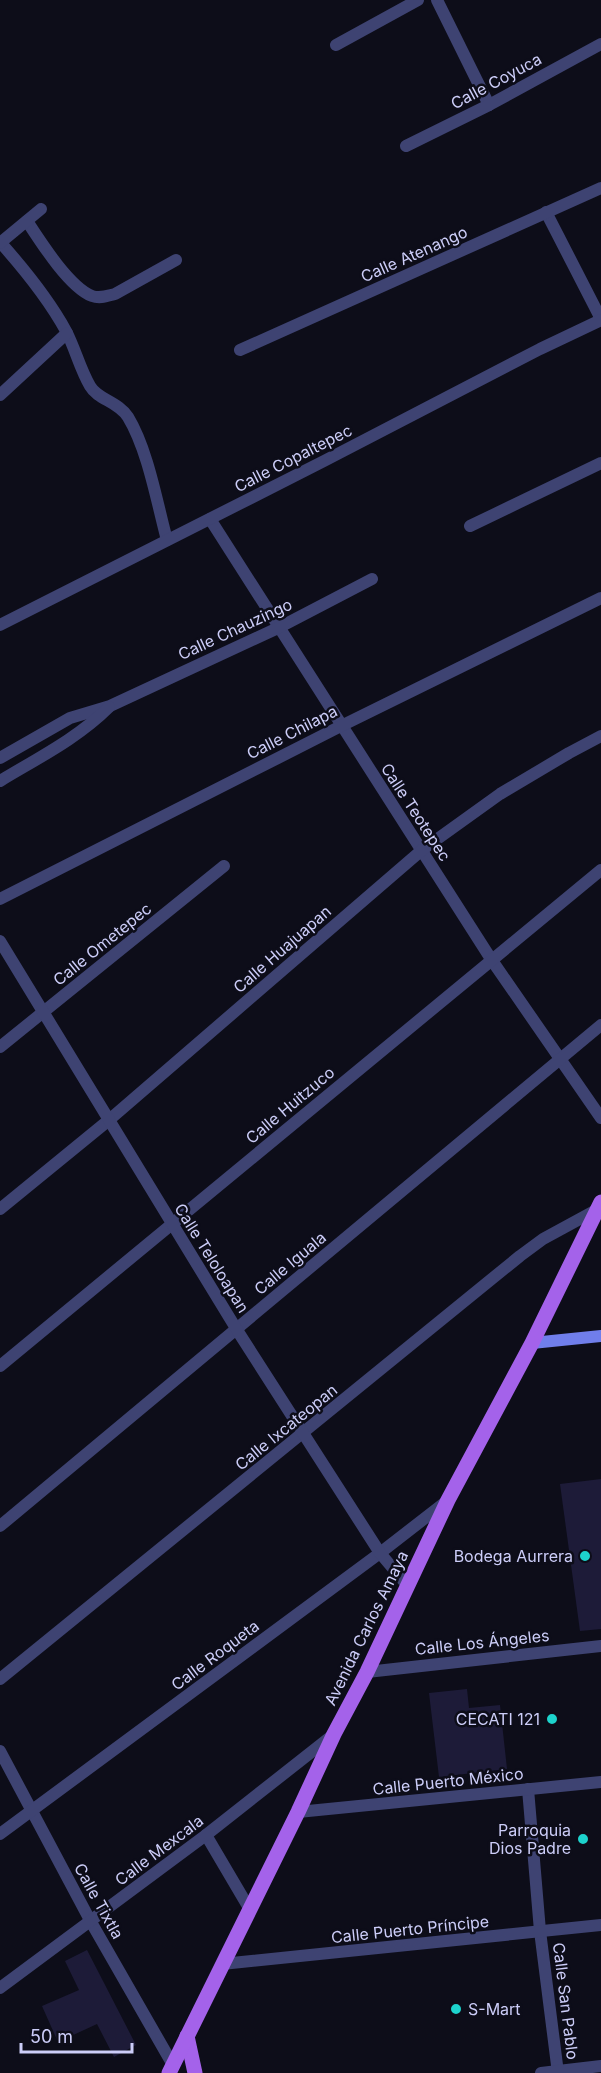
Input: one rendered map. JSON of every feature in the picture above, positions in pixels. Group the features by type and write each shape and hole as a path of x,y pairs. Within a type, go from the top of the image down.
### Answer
{"main road":[{"name":"Avenida Carlos Amaya","path":"171,2069 334,1734 367,1672 448,1500 532,1343 600,1206"},
{"path":"532,1343 601,1336"},
{"path":"187,2036 195,2073"}],"street":[{"path":"336,45 418,0"},
{"path":"437,0 489,105"},
{"name":"Calle Coyuca","path":"406,146 489,105 601,44"},
{"name":"Calle Atenango","path":"240,350 601,188"},
{"path":"41,209 0,242 45,296 67,333 92,390 121,407 135,430 150,475 167,540"},
{"path":"546,212 601,320"},
{"path":"27,221 51,258 86,293 98,297 115,294 176,260"},
{"name":"Calle Copaltepec","path":"0,625 601,320"},
{"path":"0,395 67,333"},
{"path":"470,526 601,463"},
{"name":"Calle Teotepec","path":"210,519 491,959 601,1118"},
{"name":"Calle Chauzingo","path":"0,758 70,718 110,706 278,628 372,579"},
{"name":"Calle Chilapa","path":"0,899 341,726 601,598"},
{"name":"Calle Chauzingo","path":"0,781 77,734 94,722 110,706"},
{"name":"Calle Huajuapan","path":"0,1209 109,1120 422,850 500,794 601,736"},
{"name":"Calle Ometepec","path":"0,1047 225,866"},
{"name":"Calle Huitzuco","path":"0,1366 601,870"},
{"name":"Calle Teloloapan","path":"0,941 237,1330 381,1553 407,1585"},
{"name":"Calle Iguala","path":"0,1526 601,1025"},
{"name":"Calle Ixcateopan","path":"0,1679 520,1256 543,1239 600,1206"},
{"name":"Calle Roqueta","path":"0,1834 381,1553 448,1500"},
{"name":"Calle Los Ángeles","path":"367,1672 601,1646"},
{"name":"Calle Mexcala","path":"0,1988 206,1835 334,1734"},
{"name":"Calle Tixtla","path":"0,1751 171,2069"},
{"name":"Calle Puerto México","path":"298,1812 601,1782"},
{"name":"Calle San Pablo","path":"528,1789 540,1931 558,2072"},
{"path":"206,1835 249,1908"},
{"name":"Calle Puerto Príncipe","path":"222,1964 601,1924"},
{"path":"540,2073 601,2066"}],"building":[{"name":"Bodega Aurrera","path":"601,1479 601,1629 580,1631 560,1484"},
{"path":"467,1689 469,1708 500,1705 507,1769 439,1777 429,1693"},
{"path":"87,1950 136,2045 114,2057 97,2024 58,2042 42,2006 79,1990 65,1961"}],"place":[{"name":"Bodega Aurrera","path":"585,1556"},
{"name":"CECATI 121","path":"552,1719"},
{"name":"Parroquia Dios Padre","path":"583,1839"},
{"name":"S-Mart","path":"456,2009"}]}
